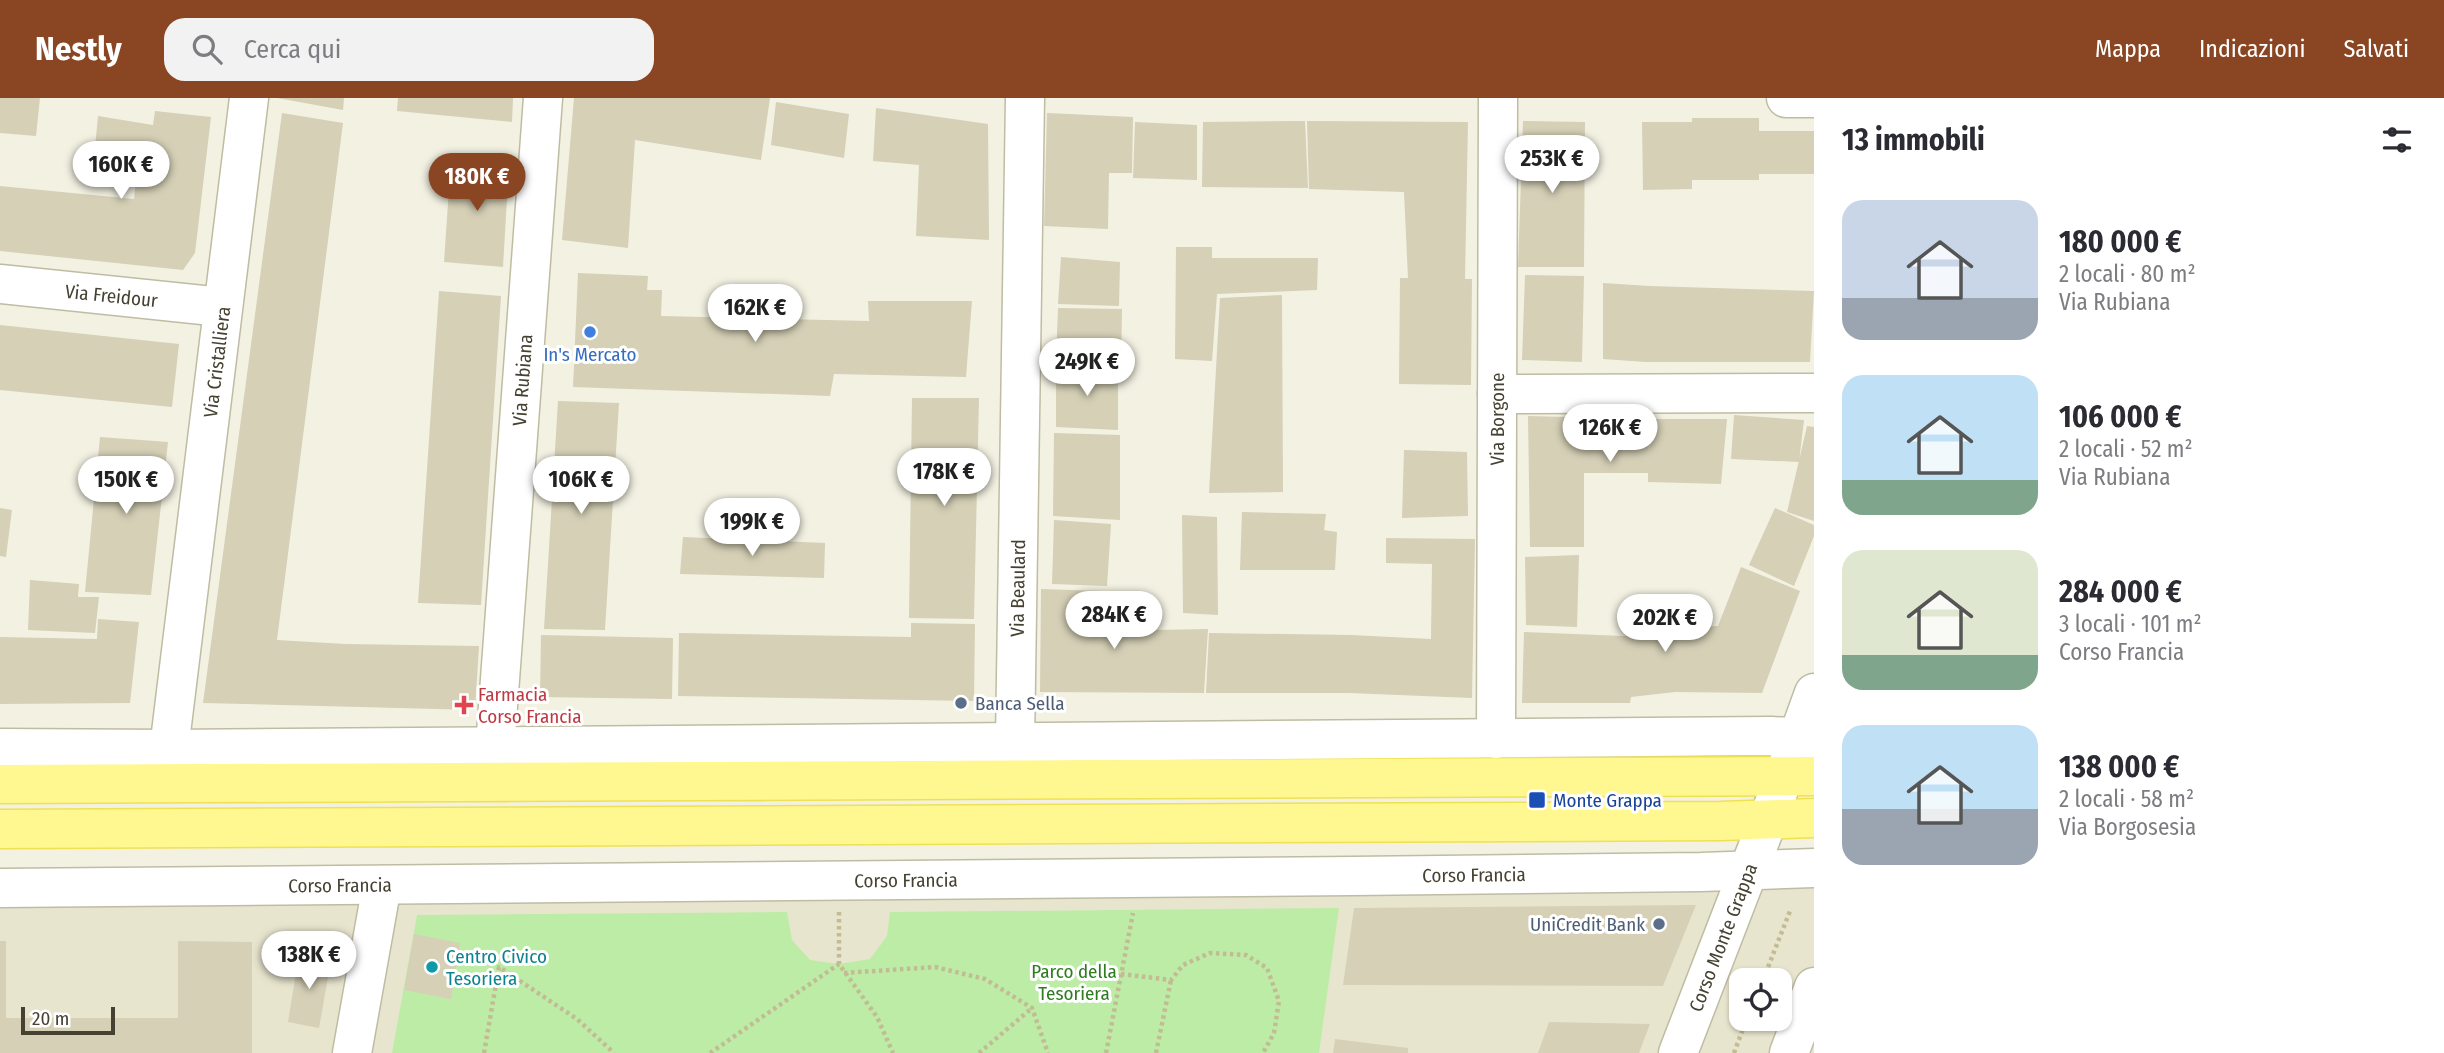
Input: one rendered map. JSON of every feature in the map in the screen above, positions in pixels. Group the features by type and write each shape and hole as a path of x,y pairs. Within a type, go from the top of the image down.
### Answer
{"main road":[{"path":"0,784 1799,776"},
{"path":"0,829 1814,818"}],"street":[{"name":"Via Cristalliera","path":"169,750 249,98"},
{"name":"Via Rubiana","path":"495,747 542,98"},
{"name":"Via Beaulard","path":"1015,742 1025,98"},
{"name":"Via Borgone","path":"1496,739 1498,98"},
{"path":"1786,98 1814,98"},
{"name":"Via Freidour","path":"0,284 222,307"},
{"path":"1497,394 1814,393"},
{"name":"Corso Monte Grappa","path":"1678,1053 1768,820 1799,776 1814,693"},
{"path":"0,748 169,750 1771,736 1806,738"},
{"name":"Corso Francia","path":"0,888 1140,878 1814,868"},
{"path":"352,1053 382,885"},
{"path":"1789,1053 1814,987"},
{"path":"1813,1053 1814,1046"}],"path":[{"path":"1106,1053 1140,878"},
{"path":"839,880 839,964 877,1017 893,1053"},
{"path":"1768,968 1790,911"},
{"path":"1156,1053 1171,980 1183,965 1210,953 1246,955 1267,968 1279,1001 1274,1033 1263,1053"},
{"path":"710,1053 839,964"},
{"path":"484,1053 499,967 577,1019 614,1053"},
{"path":"844,973 935,967 985,979 1032,1008 1048,1053"},
{"path":"1121,974 1171,980"},
{"path":"979,1053 1032,1008"},
{"path":"1734,1053 1742,1031"}],"shaded area":[{"path":"1814,877 1814,1053 0,1053 0,884"}],"green space":[{"name":"Parco della Tesoriera","path":"1339,908 1319,1053 392,1053 417,915 787,912 792,940 810,960 839,964 870,959 887,936 890,912"}],"building":[{"path":"0,98 40,98 36,136 0,133"},
{"path":"277,98 344,98 343,110"},
{"path":"398,98 513,98 512,122 397,111"},
{"path":"574,98 770,98 761,160 635,140 628,248 562,240"},
{"path":"776,102 849,114 844,158 771,145"},
{"path":"876,108 988,124 989,240 916,236 919,165 873,161"},
{"path":"155,111 211,117 195,253 183,270 0,251 0,186 134,199 139,152 95,147 98,116 153,125"},
{"path":"282,113 343,123 277,640 479,646 475,710 203,703"},
{"path":"1047,113 1133,117 1132,173 1109,173 1108,229 1044,226"},
{"path":"1692,118 1759,118 1759,131 1814,131 1814,174 1759,174 1759,180 1692,180 1692,189 1643,190 1642,122 1692,122"},
{"path":"1305,121 1308,188 1202,187 1203,122"},
{"path":"1307,121 1468,122 1465,279 1472,279 1471,385 1399,384 1400,278 1408,278 1404,192 1309,189"},
{"path":"1523,121 1585,122 1584,267 1518,267"},
{"path":"1135,122 1197,125 1197,180 1133,178"},
{"path":"451,159 509,164 503,267 444,262"},
{"path":"1176,247 1212,247 1212,258 1318,258 1317,290 1217,294 1212,361 1175,359"},
{"path":"1061,257 1120,262 1119,306 1058,304"},
{"path":"578,273 648,276 647,290 662,290 661,316 869,321 868,301 972,301 966,377 834,374 830,396 573,387"},
{"path":"1525,275 1584,276 1582,362 1522,360"},
{"path":"1603,283 1814,291 1810,362 1646,362 1603,359"},
{"path":"439,291 501,296 481,605 418,603"},
{"path":"1282,295 1283,492 1209,493 1220,298"},
{"path":"1058,308 1122,309 1121,367 1056,362"},
{"path":"0,325 179,344 172,407 0,390"},
{"path":"1056,367 1118,370 1118,430 1056,427"},
{"path":"912,398 979,398 974,619 909,618"},
{"path":"558,401 619,403 605,630 544,629"},
{"path":"1734,415 1804,420 1799,462 1731,459"},
{"path":"1528,416 1648,419 1649,454 1650,419 1727,419 1721,484 1648,482 1648,473 1584,473 1584,547 1530,547"},
{"path":"1807,426 1814,427 1814,521 1787,512"},
{"path":"1054,433 1120,435 1120,520 1053,516"},
{"path":"100,437 168,442 151,595 85,592"},
{"path":"1404,450 1467,452 1468,516 1402,518"},
{"path":"0,508 12,510 6,557 0,556"},
{"path":"1775,508 1814,525 1814,536 1794,586 1749,565"},
{"path":"1242,512 1326,514 1324,530 1337,532 1335,570 1240,570"},
{"path":"1182,515 1217,517 1218,615 1183,613"},
{"path":"1054,520 1111,524 1107,586 1052,584"},
{"path":"683,537 825,543 824,578 680,574"},
{"path":"1386,538 1475,539 1472,698 1349,693 1206,693 1209,633 1431,639 1432,564 1386,563"},
{"path":"1579,555 1577,627 1526,625 1525,557"},
{"path":"1741,567 1800,591 1762,693 1675,692 1631,697 1630,703 1522,703 1524,632 1623,636 1674,634 1675,628 1718,626"},
{"path":"30,580 79,584 78,597 99,597 95,633 28,630"},
{"path":"1041,589 1102,591 1102,631 1208,629 1204,693 1040,692"},
{"path":"98,619 139,622 130,703 0,704 0,637 97,639"},
{"path":"911,623 975,624 974,701 678,696 679,633 911,637"},
{"path":"541,635 673,638 672,699 540,697"},
{"path":"1696,905 1663,986 1343,985 1354,908"},
{"name":"Centro Civico Tesoriera","path":"414,934 460,943 451,999 404,990"},
{"path":"0,941 6,941 6,1018 178,1018 178,941 252,942 252,1053 0,1053"},
{"path":"299,954 331,960 319,1028 288,1022"},
{"path":"1549,1022 1650,1024 1639,1053 1538,1053"},
{"path":"1335,1039 1408,1048 1408,1053 1333,1053"}],"place":[{"name":"In's Mercato","path":"590,332"},
{"name":"Banca Sella","path":"961,703"},
{"name":"Farmacia Corso Francia","path":"464,705"},
{"name":"Monte Grappa","path":"1537,800"},
{"name":"UniCredit Bank","path":"1659,924"},
{"name":"Centro Civico Tesoriera","path":"432,967"}]}
